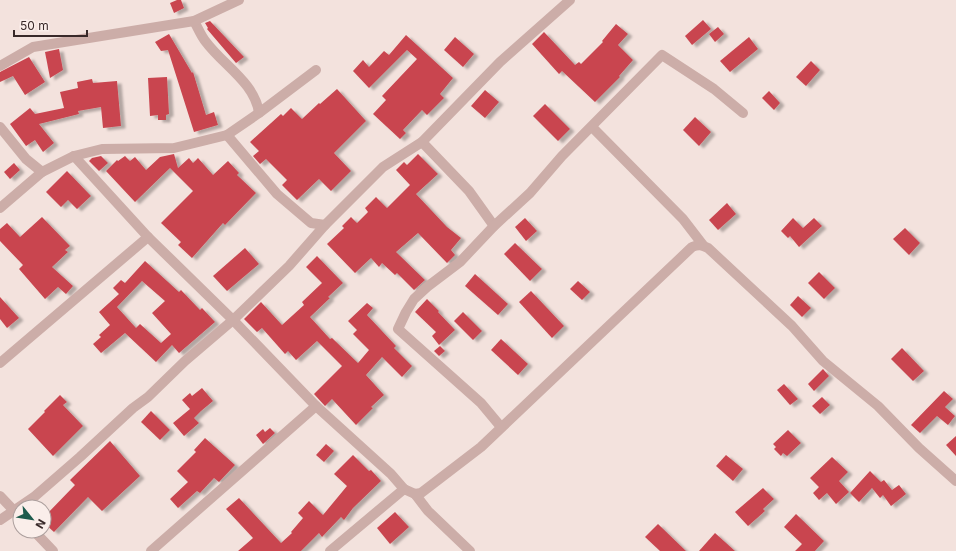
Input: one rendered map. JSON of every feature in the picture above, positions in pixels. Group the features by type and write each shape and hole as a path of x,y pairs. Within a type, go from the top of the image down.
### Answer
{"street":[{"path":"0,66 33,46 194,20 239,0"},
{"path":"32,499 233,320 289,266 311,240 383,167 422,142 500,62 570,0"},
{"path":"194,20 206,42 243,82 258,103 259,113"},
{"path":"501,427 481,403 398,329 414,299 427,287 460,262 494,226 530,193 562,156 662,55 714,89 743,113"},
{"path":"0,208 42,172 74,156 102,149 174,148 226,135 259,113 316,70"},
{"path":"0,127 26,159 42,172"},
{"path":"592,127 683,219 703,245 792,326 823,361 878,406 919,448 956,481"},
{"path":"226,135 277,194 311,223 325,226"},
{"path":"422,142 469,191 494,226"},
{"path":"74,156 148,237 233,320 316,406 391,474 404,489 415,494 421,494 481,447 692,247 697,244 703,245"},
{"path":"311,223 311,240"},
{"path":"0,363 148,237"},
{"path":"151,551 316,406"},
{"path":"330,551 404,489"},
{"path":"415,494 428,511 470,551"},
{"path":"0,496 12,509"},
{"path":"0,520 12,516"},
{"path":"42,539 53,551"}],"building":[{"path":"181,0 184,8 174,13 170,3"},
{"path":"703,20 711,29 692,45 685,36"},
{"path":"210,21 244,57 236,63 207,29 208,28 205,23"},
{"path":"616,24 628,34 618,45 633,60 619,76 620,77 595,102 562,71 559,74 532,44 544,32 575,65 579,62 581,64 603,42 602,41"},
{"path":"718,27 724,34 715,42 709,34"},
{"path":"169,34 192,73 193,72 206,115 214,112 218,125 194,132 168,50 161,51 155,42"},
{"path":"406,35 453,78 440,94 444,98 427,115 422,110 403,130 406,133 400,139 373,114 386,100 382,96 417,59 407,50 369,88 353,71 363,60 369,67 384,51 389,55"},
{"path":"455,37 474,54 463,67 444,50"},
{"path":"749,37 758,49 730,72 720,61"},
{"path":"59,49 63,70 50,78 45,52"},
{"path":"29,57 45,82 25,95 13,76 0,82 0,72"},
{"path":"811,61 820,70 806,86 796,77"},
{"path":"167,77 169,114 166,115 166,120 158,120 158,115 150,116 148,78"},
{"path":"92,79 93,83 117,81 121,126 103,128 101,107 78,111 79,114 39,124 54,143 43,152 35,140 26,146 10,124 30,108 35,114 64,108 60,92 78,88 77,82"},
{"path":"337,89 366,121 334,153 351,171 331,191 319,179 297,200 282,185 287,180 266,159 260,164 253,156 259,151 250,142 281,114 283,116 291,108 302,119"},
{"path":"485,90 499,102 485,118 471,106"},
{"path":"769,91 780,103 774,110 762,98"},
{"path":"545,104 570,129 558,141 533,116"},
{"path":"695,117 711,132 699,146 683,130"},
{"path":"174,154 178,168 189,158 193,163 198,158 213,175 228,161 239,173 237,175 256,193 225,225 223,223 192,258 178,245 181,242 161,223 193,191 170,168 135,202 106,171 117,160 118,161 125,156 130,161 135,157 146,170 160,157"},
{"path":"418,154 438,174 416,194 447,227 461,238 451,250 455,255 447,263 418,233 396,252 425,280 414,290 397,273 395,275 382,263 379,267 371,258 355,273 327,244 344,228 342,226 351,217 357,223 368,212 365,208 376,197 387,208 410,185 396,170 404,162 407,165"},
{"path":"101,156 108,163 99,171 89,161 92,158"},
{"path":"14,163 20,170 10,179 4,172"},
{"path":"67,171 91,196 77,209 68,200 61,207 46,192"},
{"path":"727,203 736,214 718,230 709,220"},
{"path":"42,217 70,246 65,250 68,252 52,267 73,286 66,294 58,287 45,299 19,269 23,265 0,241 0,229 7,223 20,237"},
{"path":"525,218 537,231 526,241 515,227"},
{"path":"793,218 803,228 814,218 822,226 799,247 790,236 788,238 781,231"},
{"path":"905,228 920,243 909,255 893,239"},
{"path":"515,243 542,269 530,281 504,254"},
{"path":"245,248 259,264 227,291 213,276"},
{"path":"317,256 343,283 310,317 330,339 332,338 358,363 369,350 353,334 357,330 348,321 367,303 373,308 367,315 396,346 394,348 412,366 402,377 382,357 366,375 384,395 371,407 373,408 356,425 332,399 325,406 314,394 342,366 317,341 296,360 288,351 285,354 262,328 257,332 244,319 261,302 282,325 304,305 302,302 322,283 306,267"},
{"path":"145,261 179,292 181,290 200,310 202,308 215,322 179,353 172,345 156,362 125,333 101,353 93,344 101,337 99,335 110,325 99,312 119,294 113,288 121,280 125,283","holes":["142,281 165,301 152,313 171,334 161,343 140,324 136,328 117,307"]},
{"path":"819,272 835,288 824,299 808,283"},
{"path":"475,274 508,304 498,315 465,286"},
{"path":"578,281 590,292 582,300 570,289"},
{"path":"531,291 564,326 552,338 519,302"},
{"path":"798,296 811,308 802,317 790,305"},
{"path":"0,297 19,318 7,328 0,319"},
{"path":"427,299 455,330 439,345 432,336 436,332 415,312"},
{"path":"463,312 482,331 473,340 454,321"},
{"path":"501,339 528,364 518,375 491,350"},
{"path":"440,346 445,351 439,356 434,351"},
{"path":"902,348 924,371 913,381 891,359"},
{"path":"823,369 829,376 814,391 808,384"},
{"path":"784,384 798,399 790,405 777,390"},
{"path":"202,388 213,401 194,418 199,423 184,436 173,423 190,409 182,400 190,393 192,396"},
{"path":"944,391 953,399 945,407 955,416 948,425 937,416 920,433 911,425"},
{"path":"60,395 67,402 63,405 83,426 53,456 28,429"},
{"path":"822,397 830,405 820,414 812,406"},
{"path":"151,411 170,430 160,440 141,422"},
{"path":"270,428 275,433 263,444 256,435 263,429 265,432"},
{"path":"788,430 801,443 787,456 783,453 781,456 774,449 776,447 773,444"},
{"path":"956,436 956,456 946,445"},
{"path":"205,438 235,465 219,482 214,478 200,493 197,491 178,508 170,499 188,482 177,471 196,452 194,450"},
{"path":"110,441 140,476 102,511 88,497 54,532 52,530 52,509 75,485 70,480"},
{"path":"326,444 334,451 324,462 316,455"},
{"path":"353,455 369,471 371,470 381,481 353,508 344,520 341,517 322,537 319,533 301,551 238,551 253,538 226,509 239,498 281,543 292,533 291,532 303,518 298,513 309,501 323,515 347,486 334,474"},
{"path":"726,455 743,469 733,481 716,466"},
{"path":"832,457 848,472 839,481 849,492 836,504 827,493 819,500 813,493 819,487 810,478"},
{"path":"870,471 881,482 884,480 892,490 899,485 906,494 891,506 883,495 880,498 872,488 859,502 850,493"},
{"path":"763,488 774,499 763,509 765,511 748,526 735,512"},
{"path":"395,512 409,527 390,544 377,528"},
{"path":"796,514 824,541 815,551 795,551 802,544 784,527"},
{"path":"658,524 686,551 660,551 645,537"},
{"path":"715,533 735,551 699,551"}]}
